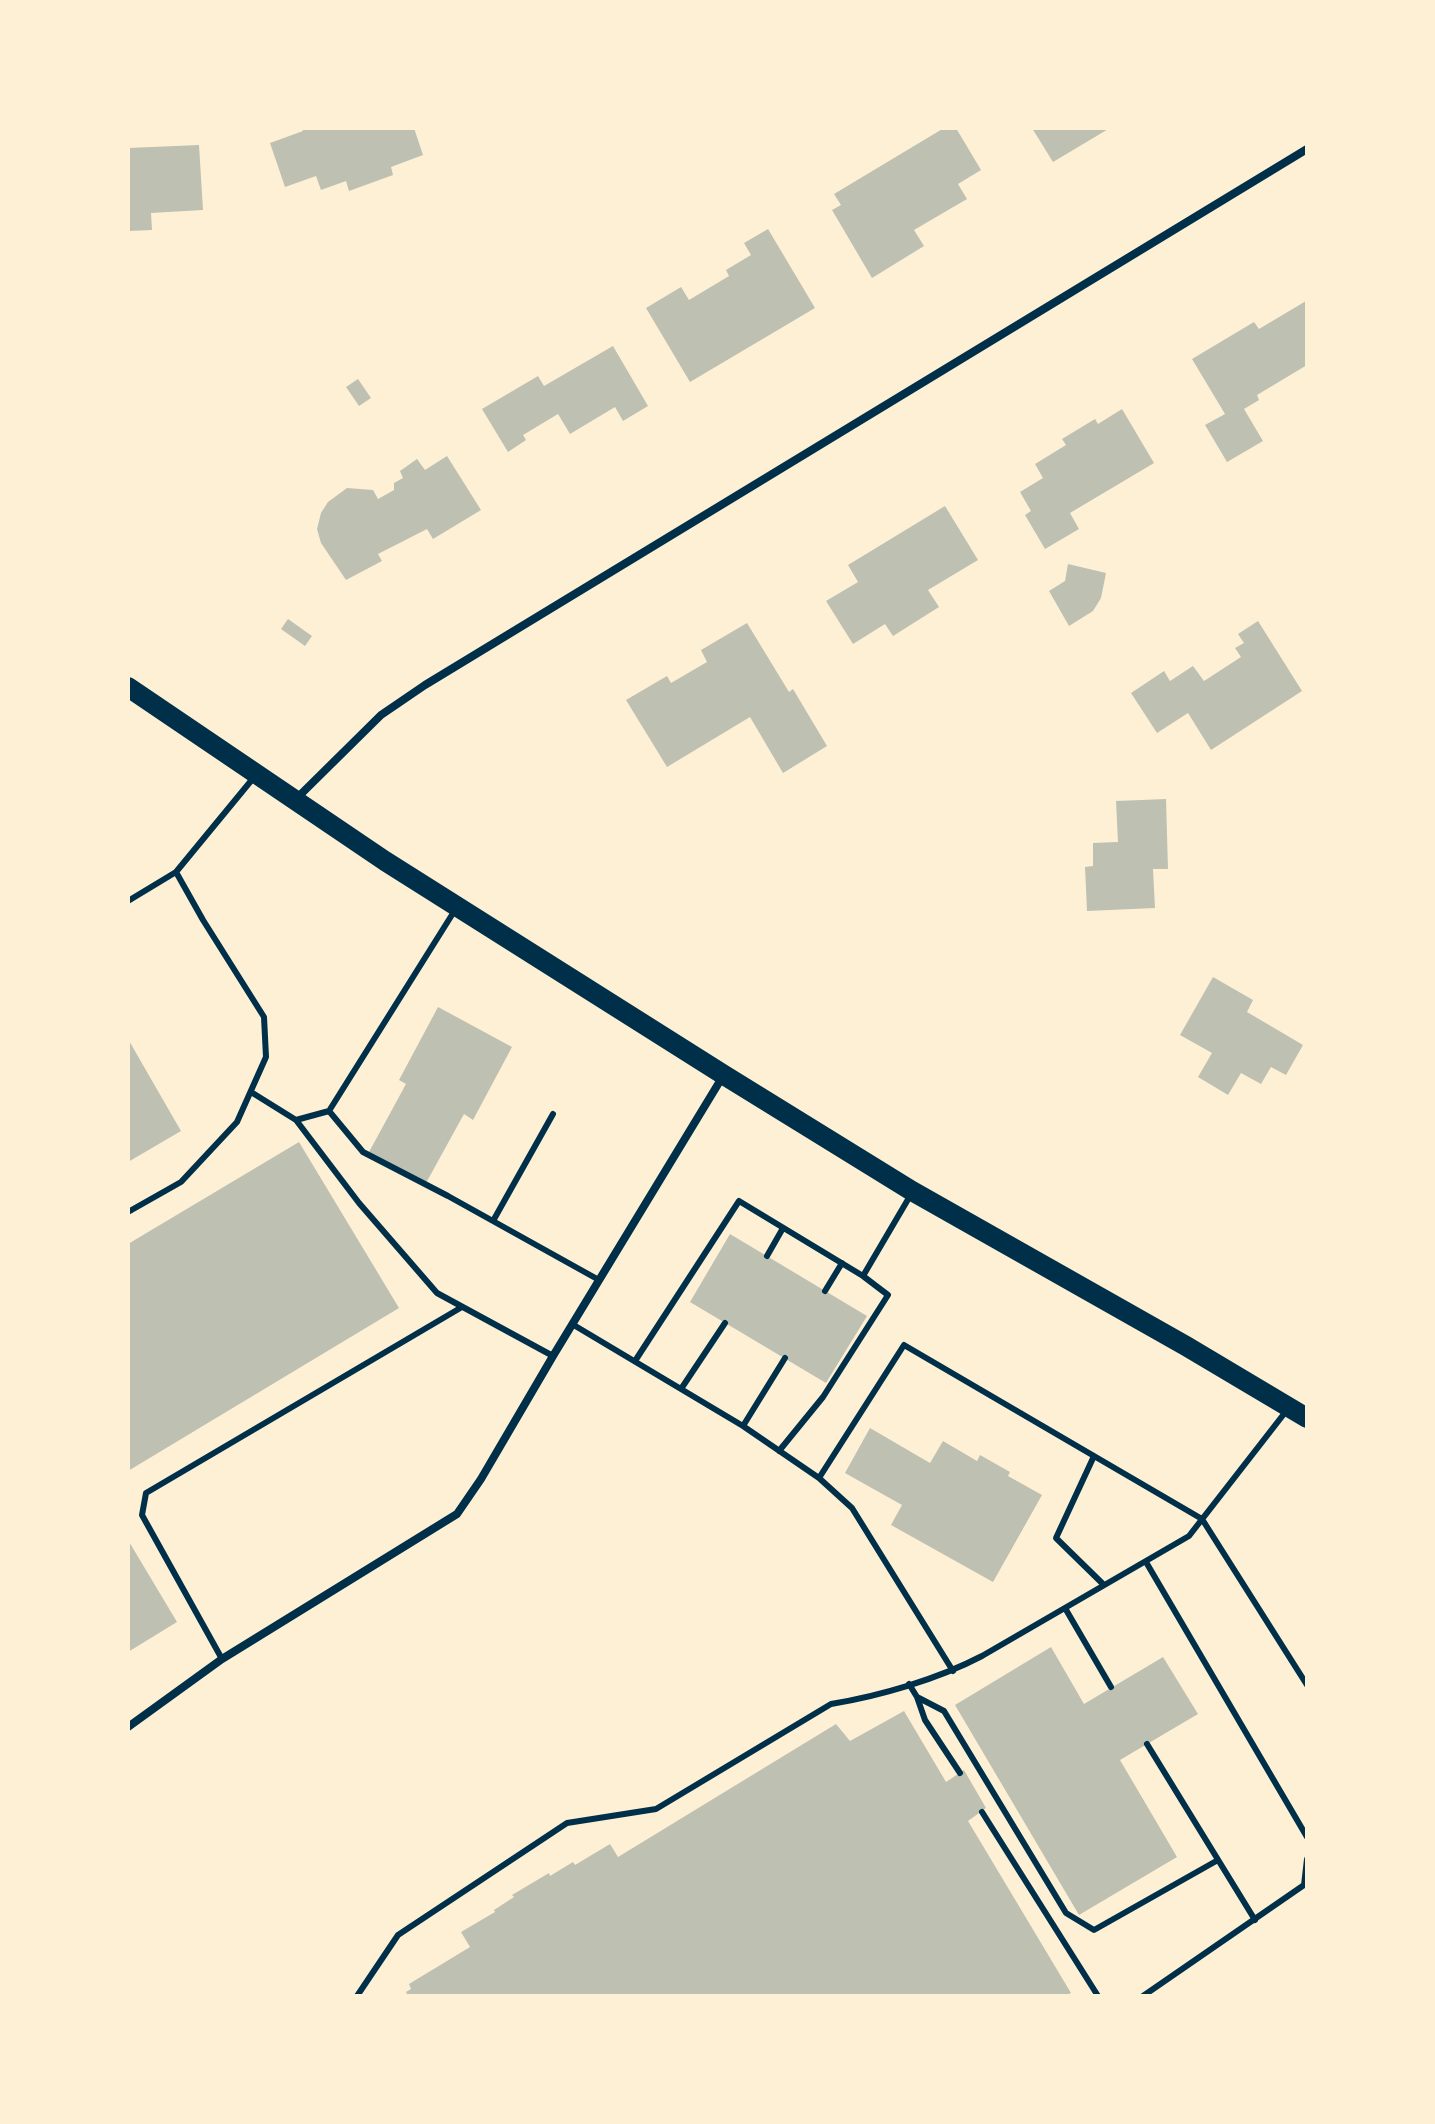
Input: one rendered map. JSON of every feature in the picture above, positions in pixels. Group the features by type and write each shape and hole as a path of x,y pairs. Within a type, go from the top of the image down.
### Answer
{"main road":[{"path":"128,687 294,801 724,1075 912,1191 1298,1412"}],"street":[{"path":"294,801 381,715 425,685 1307,149"},
{"path":"128,1727 222,1659 457,1514 724,1075"}],"lane":[{"path":"128,901 176,872 256,775"},
{"path":"128,1212 181,1182 237,1122 266,1057 264,1017 176,872"},
{"path":"296,1120 329,1111 457,907"},
{"path":"251,1092 296,1120 359,1203 437,1293 553,1356"},
{"path":"329,1111 363,1152 599,1280"},
{"path":"493,1221 553,1114"},
{"path":"863,1276 912,1191"},
{"path":"635,1361 739,1201 863,1276 888,1295 823,1397 779,1451"},
{"path":"767,1256 783,1228"},
{"path":"825,1291 842,1263"},
{"path":"222,1659 142,1515 146,1493 462,1307"},
{"path":"681,1389 725,1323"},
{"path":"572,1324 743,1426 819,1478 852,1508 953,1671"},
{"path":"819,1478 904,1345 1202,1519 1307,1685"},
{"path":"743,1426 785,1358"},
{"path":"357,1996 398,1935 567,1823 656,1809 831,1704 854,1701 953,1671 1189,1536 1298,1412"},
{"path":"1094,1456 1056,1538 1104,1585"},
{"path":"1146,1562 1307,1837"},
{"path":"1065,1608 1111,1687"},
{"path":"909,1684 925,1720 960,1773"},
{"path":"917,1697 944,1711 1066,1913 1094,1930 1218,1860"},
{"path":"1147,1744 1255,1920"},
{"path":"982,1812 1098,1996"},
{"path":"1143,1996 1304,1885 1307,1859"}],"building":[{"path":"302,128 414,128 423,155 391,167 393,175 349,191 346,181 321,190 316,176 285,187 270,143 303,131"},
{"path":"944,128 956,128 981,170 958,184 967,199 914,230 924,246 872,278 832,210 841,205 834,194"},
{"path":"1032,128 1110,128 1053,162"},
{"path":"199,145 203,210 151,213 152,230 128,231 128,148"},
{"path":"768,229 815,308 690,382 646,308 681,287 689,300 729,276 726,270 751,255 744,243"},
{"path":"1306,301 1307,365 1257,395 1259,400 1244,409 1263,441 1227,462 1205,425 1225,414 1192,359 1254,322 1259,329"},
{"path":"613,346 648,406 623,421 615,407 570,434 558,414 523,435 526,440 508,452 482,409 538,376 544,386"},
{"path":"358,379 371,398 359,406 346,387"},
{"path":"1122,409 1154,463 1070,513 1079,529 1045,549 1025,515 1031,511 1020,492 1043,478 1035,464 1066,445 1062,439 1095,419 1098,424"},
{"path":"447,456 481,510 433,539 427,529 378,554 382,561 346,580 321,543 317,529 328,502 347,488 373,490 378,499 394,490 394,483 403,478 400,471 417,459 425,470"},
{"path":"945,506 978,560 928,590 939,607 893,636 885,624 853,644 826,601 858,582 848,565"},
{"path":"1068,564 1106,573 1101,598 1093,611 1069,626 1049,591 1065,581"},
{"path":"288,619 312,636 305,646 281,629"},
{"path":"1258,621 1302,691 1211,750 1188,713 1157,733 1131,693 1164,671 1170,681 1193,666 1204,681 1241,657 1235,648 1244,643 1238,634"},
{"path":"747,623 789,692 793,689 827,746 783,773 750,717 667,767 626,700 667,676 671,683 707,662 701,650"},
{"path":"1166,799 1168,869 1153,869 1155,908 1087,911 1085,867 1093,866 1093,843 1118,842 1116,801"},
{"path":"1213,977 1253,1000 1247,1012 1303,1045 1286,1075 1271,1067 1261,1084 1241,1073 1228,1095 1198,1077 1212,1053 1180,1035"},
{"path":"438,1007 512,1047 473,1120 464,1114 426,1183 369,1152 406,1084 399,1080"},
{"path":"128,1039 181,1131 128,1162"},
{"path":"299,1142 399,1308 128,1471 128,1244"},
{"path":"730,1234 867,1316 826,1383 690,1302"},
{"path":"870,1428 930,1463 943,1441 977,1461 980,1455 1010,1472 1008,1476 1042,1495 993,1582 891,1525 902,1505 845,1473"},
{"path":"128,1540 177,1622 128,1652"},
{"path":"1051,1647 1084,1704 1163,1657 1198,1714 1120,1760 1177,1857 1079,1915 955,1705"},
{"path":"904,1711 946,1782 964,1770 986,1808 968,1821 1071,1993 1065,1996 408,1996 406,1992 411,1989 409,1984 470,1947 461,1932 549,1873 550,1876 573,1862 575,1865 610,1844 618,1857 836,1724 850,1741"}]}
